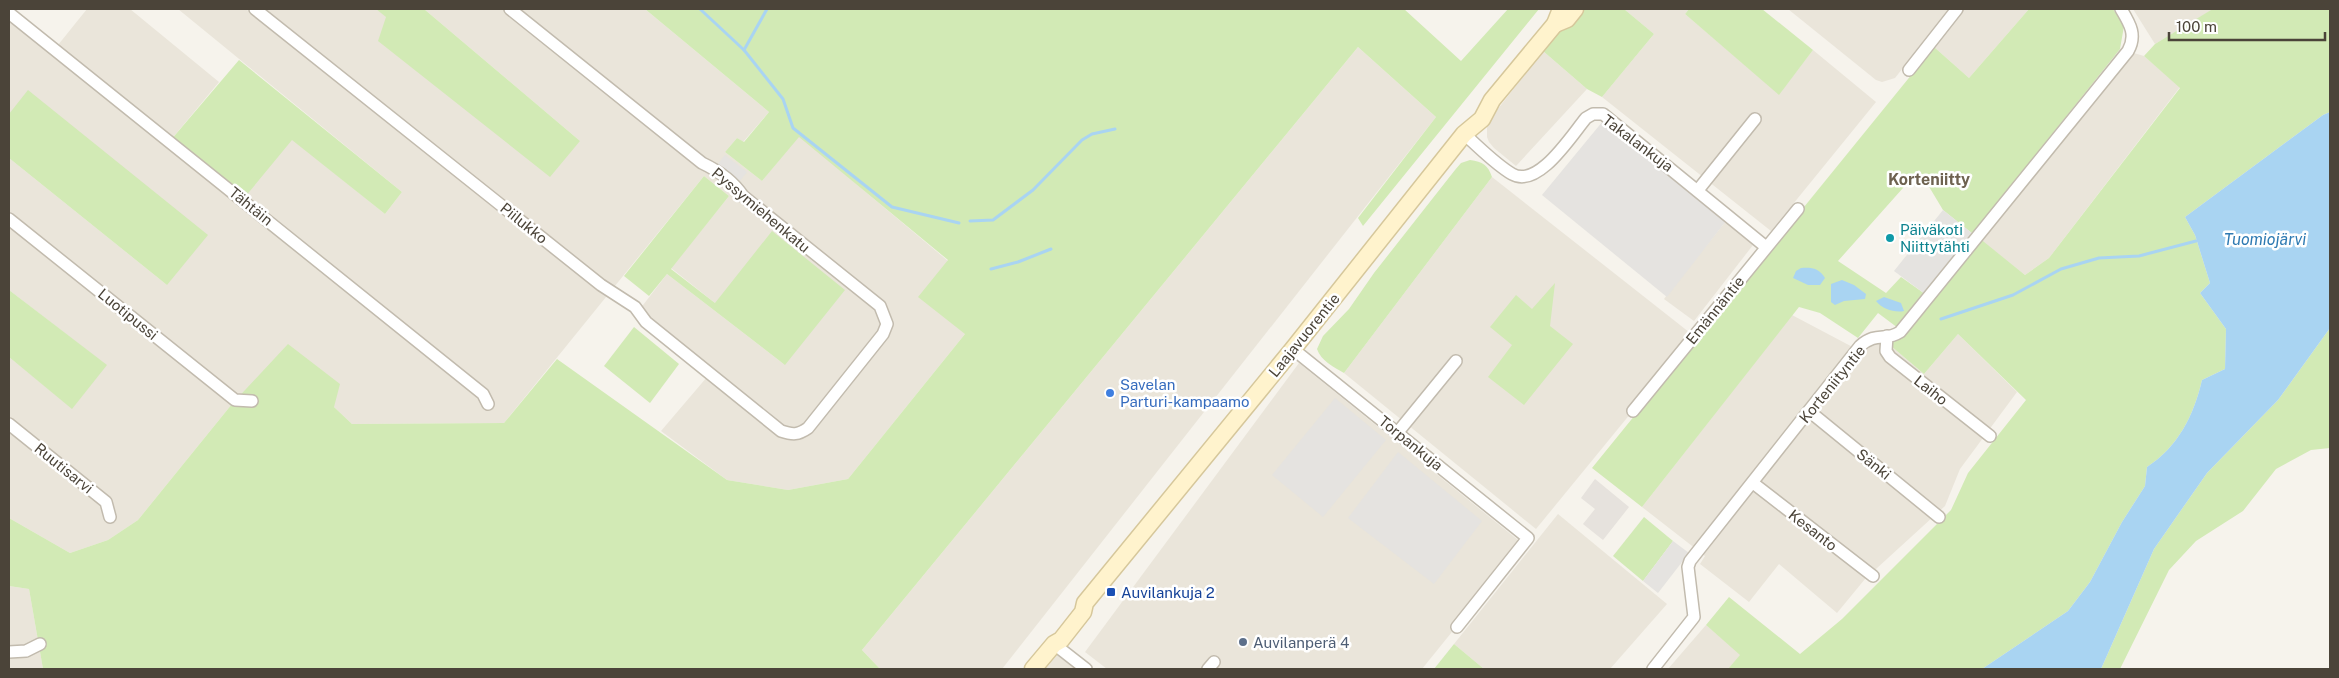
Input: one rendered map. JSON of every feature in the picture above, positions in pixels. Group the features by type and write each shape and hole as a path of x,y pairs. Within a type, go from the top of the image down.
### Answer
{"main road":[{"name":"Laajavuorentie","path":"1033,669 1054,644 1061,640 1072,627 1083,612 1086,603 1293,350 1464,134 1482,119 1492,100 1558,16 1567,19 1575,9"}],"street":[{"name":"Piilukko","path":"255,9 601,285 635,308 646,322 782,431 792,435"},
{"name":"Pyssymiehenkatu","path":"510,9 702,163 714,169 736,186 743,196 880,306 885,314 887,324 884,334 808,428 792,435"},
{"path":"1909,70 1958,9"},
{"name":"Korteniityntie","path":"1653,669 1694,618 1689,564 1867,340 1875,336 1896,334 1904,327 2128,51 2133,43 2133,34 2121,9"},
{"name":"Tähtäin","path":"9,13 483,394 488,404"},
{"name":"Takalankuja","path":"1464,134 1512,174 1527,178 1542,171 1586,118 1594,114 1603,114 1766,247"},
{"path":"1698,190 1755,119"},
{"name":"Emännäntie","path":"1633,411 1798,208"},
{"name":"Luotipussi","path":"9,219 235,400 252,401"},
{"name":"Laiho","path":"1887,336 1886,351 1890,357 1990,436"},
{"name":"Torpankuja","path":"1293,350 1398,432 1528,538 1457,627"},
{"path":"1398,432 1456,361"},
{"name":"Sänki","path":"1809,411 1939,516"},
{"name":"Ruutisarvi","path":"9,424 106,502 110,517"},
{"name":"Kesanto","path":"1753,483 1874,576"},
{"path":"9,652 26,651 40,644"},
{"path":"1054,644 1086,669"}],"shaded area":[{"path":"87,9 130,9 219,82 170,141 292,139 385,214 402,192 178,9 246,9 335,80 342,71 266,9 376,9 580,141 424,9 645,9 769,112 743,142 737,138 725,152 762,181 799,136 948,261 965,334 848,479 788,490 727,480 661,431 713,370 640,309 667,274 785,365 715,303 671,268 729,196 704,176 504,423 352,424 334,407 232,404 138,520 108,540 70,553 9,518 9,357 72,408 106,365 9,290 9,158 167,285 9,114 9,18 164,131 58,45"},
{"path":"1624,9 1689,9 1685,14 1779,94 1813,50 1876,102 1771,231 1602,97 1654,34"},
{"path":"1788,9 1949,9 1895,78 1882,82 1876,80"},
{"path":"1964,9 2029,9 1969,78 1934,47"},
{"path":"2133,9 2211,9 2212,10 2155,44"},
{"path":"1358,47 1436,117 1002,669 880,669 862,650"},
{"path":"2120,49 2144,56 2180,87 2049,258 2025,275 1973,234"},
{"path":"1543,51 1587,89 1516,166 1489,142 1487,123"},
{"path":"1603,121 1726,221 1667,297 1542,195"},
{"path":"725,155 747,172 736,186 714,169"},
{"path":"1492,177 1694,336 1536,529 1344,373"},
{"path":"1943,210 1973,234 1925,294 1894,271"},
{"path":"1726,221 1753,245 1694,321 1664,299"},
{"path":"1792,315 1862,352 1875,340 1891,346 1924,374 1958,334 2017,392 1960,469 1945,506 1865,579 1837,613 1779,564 1749,602 1700,564 1705,556 1642,507"},
{"path":"1299,363 1523,544 1422,669 1107,669 1085,652"},
{"path":"1335,398 1386,440 1323,517 1272,475"},
{"path":"1398,452 1482,521 1434,584 1348,518"},
{"path":"1595,479 1629,507 1603,540 1583,524 1595,509 1581,498"},
{"path":"1558,514 1667,604 1610,669 1484,669 1454,644"},
{"path":"1673,541 1689,553 1658,593 1643,581"},
{"path":"9,586 29,589 43,669 9,669"},
{"path":"1706,625 1741,655 1728,669 1668,669"},
{"path":"1054,649 1080,669 1037,669"}],"green space":[{"path":"376,9 424,9 580,141 550,177 378,41 386,17"},
{"path":"645,9 1404,9 1461,61 1508,9 1539,9 1363,226 1358,218 1436,117 1358,47 862,650 880,669 43,669 29,589 9,586 9,518 70,553 108,540 138,520 232,404 288,344 340,384 334,407 352,424 504,423 557,359 727,480 788,490 848,479 965,334 918,297 948,260 799,137 762,181 725,152 737,138 744,142 769,112"},
{"path":"1580,9 1624,9 1654,34 1602,97 1587,89 1543,51"},
{"path":"1689,9 1762,9 1813,50 1779,95 1685,14"},
{"path":"2029,9 2113,9 2124,26 2120,49 1973,233 2025,275 2049,258 2180,88 2144,56 2155,44 2211,9 2330,9 2330,112 2323,115 2185,217 2195,235 2210,283 2200,293 2226,329 2225,369 2202,380 2194,406 2183,429 2168,450 2147,467 2145,486 2122,522 2090,582 2068,611 1982,669 1728,669 1740,655 1706,625 1729,597 1800,654 1842,619 1951,510 1968,473 2026,400 1958,334 1924,374 1891,346 1898,328 1878,313 1858,338 1820,313 1799,307 1642,507 1592,468 1934,47 1969,78","holes":["1919,170 1943,210 1973,234 1925,294 1901,277 1886,293 1838,261"]},
{"path":"239,60 402,192 385,214 292,140 245,197 170,141"},
{"path":"28,90 208,235 167,285 9,158 9,114"},
{"path":"1470,160 1484,165 1492,177 1344,373 1332,366 1321,357 1317,349 1323,336 1349,309 1374,273 1455,170 1461,163"},
{"path":"704,176 729,196 671,269 715,303 772,231 845,290 785,365 667,274 649,296 624,276"},
{"path":"1555,283 1550,326 1573,344 1524,405 1488,377 1512,345 1490,327 1516,295 1532,309"},
{"path":"9,290 107,365 72,409 9,357"},
{"path":"634,327 679,364 650,403 604,366"},
{"path":"2330,328 2330,448 2311,450 2276,469 2243,511 2196,541 2169,570 2120,669 2101,669 2154,549 2207,473 2278,400"},
{"path":"1644,517 1673,541 1643,581 1613,556"},
{"path":"1454,644 1484,669 1434,669"}],"water":[{"name":"Tuomiojärvi","path":"2330,112 2330,328 2278,400 2207,473 2154,549 2101,669 1982,669 2068,611 2090,582 2122,522 2145,486 2147,467 2168,450 2183,429 2194,406 2202,380 2225,369 2226,329 2200,293 2210,283 2195,235 2185,217 2323,115"},
{"path":"1801,268 1814,269 1825,278 1820,285 1808,285 1793,278 1796,271"},
{"path":"1842,280 1854,285 1866,294 1865,299 1844,301 1835,305 1831,302 1831,284"},
{"path":"1884,297 1901,303 1904,311 1889,310 1876,301"}],"waterway":[{"path":"700,9 744,50 783,99 793,128 892,207 959,223"},
{"path":"744,50 767,9"},
{"path":"970,221 993,220 1033,190 1082,140 1092,134 1115,129"},
{"path":"1941,319 2013,295 2061,269 2099,258 2139,256 2196,241"},
{"path":"991,269 1018,262 1051,249"}],"place":[{"name":"Päiväkoti Niittytähti","path":"1890,238"},
{"name":"Savelan Parturi-kampaamo","path":"1110,393"},
{"name":"Auvilankuja 2","path":"1111,592"},
{"name":"Auvilanperä 4","path":"1243,642"}],"district":[{"name":"Korteniitty","path":"1929,179"}]}
